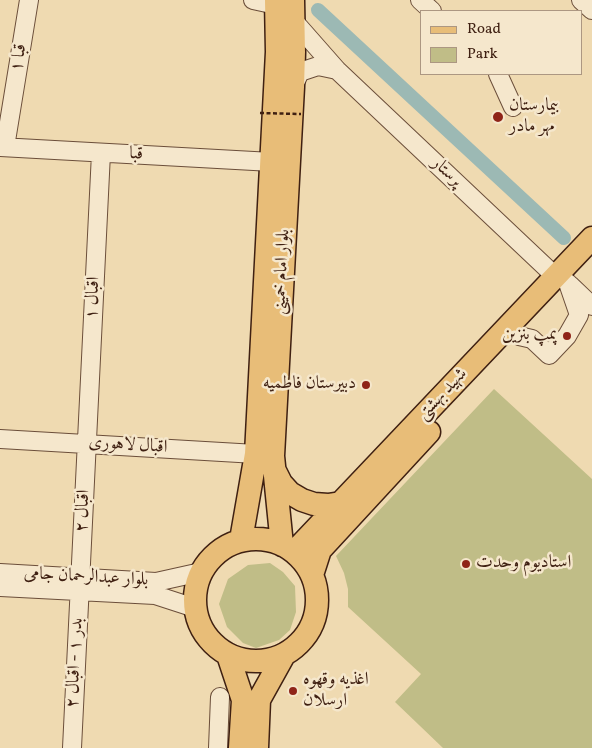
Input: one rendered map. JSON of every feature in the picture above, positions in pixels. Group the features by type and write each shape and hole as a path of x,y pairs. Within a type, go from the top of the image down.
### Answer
{"main road":[{"name":"بلوار امام خمینی","path":"282,5 293,87 273,456 288,548"},
{"name":"بلوار امام خمینی","path":"241,540 256,454 277,52 282,5"},
{"name":"شهید بهشتی","path":"312,575 320,550 519,336 592,238"},
{"name":"شهید بهشتی","path":"288,548 341,503 562,280 592,258"},
{"path":"275,471 281,483 290,493 302,500 314,504 328,505 341,503"},
{"path":"262,539 288,548 304,562 312,575 317,593 317,612 310,629 299,644 284,655 256,662 228,655 216,647 206,636 199,623 195,608 195,590 201,572 218,552 241,540 262,539"},
{"path":"228,655 243,700 240,748"},
{"path":"257,748 259,700 284,655"}],"street":[{"name":"قبا ۱","path":"3,147 29,0"},
{"path":"252,0 282,5"},
{"path":"420,0 431,10"},
{"path":"581,0 592,10"},
{"name":"پرستار","path":"282,5 337,70 592,306"},
{"path":"293,87 300,72 318,66 337,70"},
{"path":"498,75 513,107"},
{"name":"قبا","path":"3,147 272,162"},
{"name":"اقبال ۱","path":"87,443 102,153"},
{"path":"519,336 532,339 550,355 567,336 579,315 562,280"},
{"name":"اقبال لاهوری","path":"0,439 256,454"},
{"name":"اقبال ۲","path":"80,585 87,443"},
{"name":"بلوار عبدالرحمان جامی","path":"0,586 156,582 201,572"},
{"name":"بلوار عبدالرحمان جامی","path":"0,573 155,595 195,608"},
{"name":"بدر ۱ - اقبال ۲","path":"72,748 80,585"},
{"path":"218,748 220,697"}],"path":[{"path":"260,113 301,114"}],"green space":[{"name":"استادیوم وحدت","path":"494,389 592,479 592,748 443,748 395,702 421,674 348,607 348,589 344,573 336,556"},
{"path":"270,563 283,572 295,586 296,612 290,630 279,640 256,648 243,643 227,627 219,604 228,579 248,565"}],"waterway":[{"path":"318,10 564,238"}],"place":[{"name":"بیمارستان مهر مادر","path":"498,117"},
{"name":"پمپ بنزین","path":"567,336"},
{"name":"دبیرستان فاطمیه","path":"366,385"},
{"name":"استادیوم وحدت","path":"466,564"},
{"name":"اغذیه وقهوه ارسلان","path":"293,691"}]}
